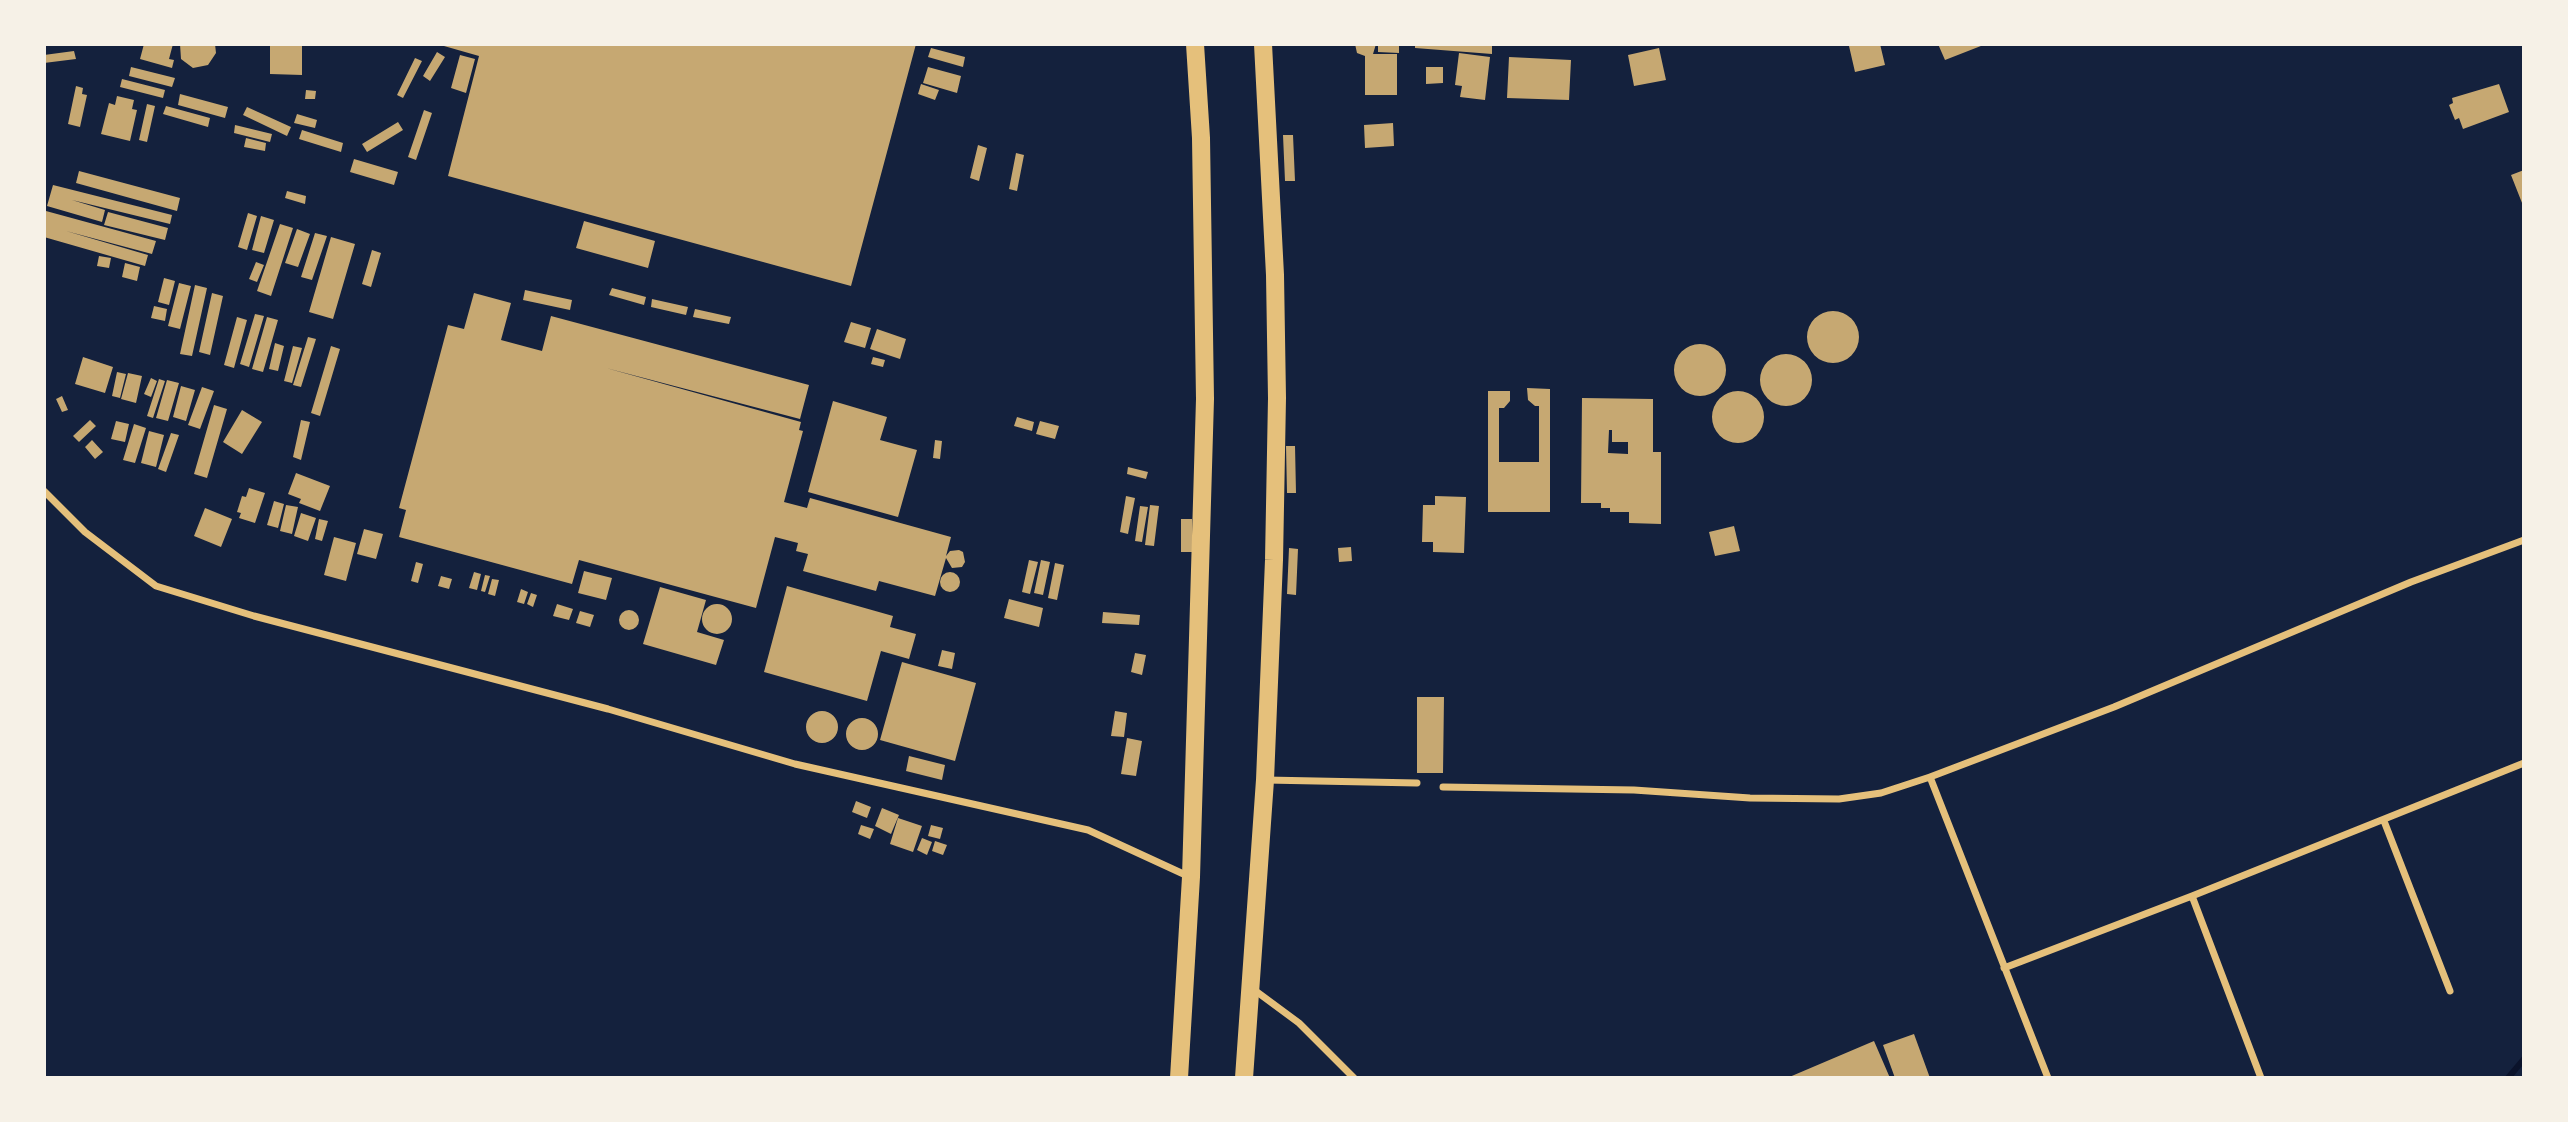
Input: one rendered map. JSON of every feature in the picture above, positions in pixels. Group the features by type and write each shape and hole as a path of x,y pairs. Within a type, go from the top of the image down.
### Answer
{"highway":[{"path":"1179,1078 1191,877 1205,399 1201,138 1195,44"},
{"path":"1244,1078 1265,780 1277,398 1275,261 1263,44"}],"street":[{"path":"44,491 85,532 156,586 254,616 608,709 795,764 1088,830 1191,877"},
{"path":"1443,787 1634,790 1750,798 1839,799 1881,793 1930,777 2127,701 2411,582 2524,540"},
{"path":"2004,968 2192,897 2524,763"},
{"path":"1930,777 2048,1078"},
{"path":"1265,780 1417,783"},
{"path":"2384,821 2449,991"},
{"path":"2192,897 2261,1078"},
{"path":"1249,987 1276,1004 1298,1023 1354,1078"}],"building":[{"path":"144,44 173,44 169,59 174,60 172,68 140,59"},
{"path":"180,44 215,44 216,53 208,65 193,68 181,59"},
{"path":"270,44 302,44 302,75 270,74"},
{"path":"437,44 916,44 851,286 448,176 479,56"},
{"path":"1355,44 1376,44 1373,54 1397,54 1397,95 1365,95 1365,56 1357,53"},
{"path":"1378,44 1399,44 1399,53 1378,52"},
{"path":"1415,44 1492,44 1492,54 1415,48"},
{"path":"1880,44 1885,65 1855,72 1849,46"},
{"path":"1938,44 1986,44 1945,60"},
{"path":"931,48 965,57 963,67 928,57"},
{"path":"1659,48 1666,80 1634,86 1628,55"},
{"path":"74,51 76,59 44,63 44,55"},
{"path":"437,52 445,57 430,81 423,76"},
{"path":"1459,53 1490,57 1485,100 1460,97 1462,86 1455,85"},
{"path":"460,55 475,59 466,93 451,88"},
{"path":"1509,57 1571,60 1569,100 1507,98"},
{"path":"415,58 422,61 403,98 397,95"},
{"path":"131,67 175,78 172,87 129,76"},
{"path":"928,67 961,76 957,93 923,83"},
{"path":"1426,67 1443,67 1443,83 1426,84"},
{"path":"122,79 165,90 163,98 120,87"},
{"path":"921,84 939,90 935,100 918,94"},
{"path":"2499,84 2509,112 2463,129 2459,118 2455,120 2449,105 2453,103 2452,98"},
{"path":"76,86 83,88 82,94 87,95 80,127 68,124"},
{"path":"306,90 316,91 315,99 305,99"},
{"path":"180,94 228,107 225,118 178,105"},
{"path":"117,96 134,100 132,109 137,110 130,141 101,134 109,103 115,105"},
{"path":"147,104 155,106 147,142 139,140"},
{"path":"166,106 210,118 208,127 163,114"},
{"path":"247,107 291,127 287,136 243,115"},
{"path":"424,110 432,113 416,160 408,157"},
{"path":"297,114 317,120 315,128 294,123"},
{"path":"398,122 403,130 367,152 362,144"},
{"path":"1393,123 1394,146 1365,148 1364,125"},
{"path":"235,125 272,134 270,142 234,133"},
{"path":"302,130 343,143 341,152 299,139"},
{"path":"1283,135 1293,135 1295,181 1285,181"},
{"path":"246,138 266,143 265,151 244,147"},
{"path":"978,145 987,148 979,181 970,178"},
{"path":"1016,153 1024,155 1017,191 1009,189"},
{"path":"354,159 398,172 394,185 350,172"},
{"path":"2524,170 2524,208 2511,175"},
{"path":"79,171 180,198 177,211 76,183"},
{"path":"53,185 172,215 170,224 72,200 105,210 102,222 47,206"},
{"path":"287,191 306,196 305,204 285,198"},
{"path":"46,211 156,241 152,254 66,231 148,255 145,266 44,237"},
{"path":"108,212 168,228 165,240 104,225"},
{"path":"248,213 257,216 247,250 238,247"},
{"path":"261,216 274,220 264,253 252,250"},
{"path":"584,221 655,241 648,268 576,248"},
{"path":"280,224 293,228 271,296 257,291"},
{"path":"297,229 310,234 298,267 285,263"},
{"path":"315,233 327,236 312,280 301,277"},
{"path":"331,237 355,244 333,319 309,312"},
{"path":"372,250 381,253 371,287 362,284"},
{"path":"99,256 111,258 109,268 97,266"},
{"path":"256,262 264,265 257,282 249,279"},
{"path":"125,263 140,267 137,281 122,277"},
{"path":"164,278 175,281 169,305 158,302"},
{"path":"179,283 191,286 180,329 168,326"},
{"path":"195,285 207,288 192,356 180,354"},
{"path":"612,288 646,297 644,305 609,295"},
{"path":"525,290 572,300 570,310 523,300"},
{"path":"212,293 223,296 210,355 199,352"},
{"path":"474,293 511,303 501,340 542,351 551,316 809,385 800,419 606,368 801,422 799,430 803,431 784,502 807,508 810,498 951,537 946,556 950,551 959,550 963,552 965,562 962,567 952,568 946,558 935,596 879,581 876,591 803,571 808,554 796,551 798,543 775,537 756,608 579,560 572,584 399,537 406,510 399,508 448,325 464,329"},
{"path":"652,299 688,307 686,315 651,307"},
{"path":"154,306 167,309 165,321 151,318"},
{"path":"695,309 731,317 729,324 693,317"},
{"path":"1833,311 1843,313 1851,319 1857,327 1857,347 1851,355 1843,361 1833,363 1823,361 1815,355 1809,347 1807,337 1809,327 1815,319 1823,313"},
{"path":"255,314 264,316 249,367 240,364"},
{"path":"237,317 247,320 234,368 224,365"},
{"path":"267,317 278,320 263,372 252,369"},
{"path":"851,322 871,328 865,348 844,342"},
{"path":"877,329 906,339 900,359 870,349"},
{"path":"308,337 316,339 301,387 293,385"},
{"path":"275,343 284,346 278,371 269,369"},
{"path":"1700,344 1710,346 1718,352 1724,360 1724,380 1718,388 1710,394 1700,396 1690,394 1682,388 1676,380 1674,370 1676,360 1682,352 1690,346"},
{"path":"293,346 302,348 292,383 284,381"},
{"path":"331,346 340,349 320,416 311,413"},
{"path":"1786,354 1796,356 1804,362 1810,370 1810,390 1804,398 1796,404 1786,406 1776,404 1768,398 1762,390 1760,380 1762,370 1768,362 1776,356"},
{"path":"83,357 113,367 105,393 75,384"},
{"path":"873,357 885,360 883,367 871,364"},
{"path":"117,372 126,374 120,398 112,396"},
{"path":"128,373 142,376 136,403 121,399"},
{"path":"151,378 157,381 151,397 144,394"},
{"path":"159,379 165,381 153,418 147,416"},
{"path":"167,380 179,383 168,421 156,418"},
{"path":"181,386 195,390 186,421 173,417"},
{"path":"202,387 214,391 200,429 188,425"},
{"path":"1527,388 1550,389 1550,512 1488,512 1488,391 1510,391 1510,401 1504,408 1499,408 1499,462 1539,462 1539,406 1528,400"},
{"path":"1738,391 1748,393 1756,399 1762,407 1762,427 1756,435 1748,441 1738,443 1728,441 1720,435 1714,427 1712,417 1714,407 1720,399 1728,393"},
{"path":"62,396 68,410 62,412 56,399"},
{"path":"1582,398 1653,399 1653,452 1661,452 1661,524 1629,523 1629,512 1610,512 1610,508 1601,508 1601,503 1581,503","holes":["1609,430 1612,430 1612,442 1628,442 1628,454 1608,453"]},
{"path":"833,401 887,417 880,440 917,450 898,517 808,492"},
{"path":"214,405 227,409 207,478 194,474"},
{"path":"242,410 262,422 242,454 223,442"},
{"path":"1017,417 1034,422 1032,431 1014,426"},
{"path":"90,420 96,426 79,442 73,436"},
{"path":"301,420 310,422 301,460 293,457"},
{"path":"116,421 129,424 125,442 111,439"},
{"path":"1040,421 1059,426 1055,439 1036,434"},
{"path":"134,424 146,428 135,463 123,460"},
{"path":"149,431 164,435 156,467 141,463"},
{"path":"171,433 179,435 166,472 158,469"},
{"path":"92,440 103,452 95,459 85,447"},
{"path":"935,440 942,441 940,459 933,458"},
{"path":"1286,446 1295,446 1296,493 1287,493"},
{"path":"1128,467 1148,472 1146,479 1127,474"},
{"path":"296,473 330,486 320,511 299,503 301,499 288,494"},
{"path":"249,488 265,493 255,523 239,518 241,513 237,512 242,496 246,497"},
{"path":"1126,496 1135,498 1128,534 1120,532"},
{"path":"1435,496 1466,497 1464,553 1433,552 1433,542 1422,542 1423,505 1435,505"},
{"path":"274,501 284,504 278,528 267,525"},
{"path":"286,505 298,507 292,534 280,531"},
{"path":"1150,505 1159,506 1154,546 1145,545"},
{"path":"1140,506 1148,507 1142,542 1135,541"},
{"path":"205,508 232,519 221,547 194,536"},
{"path":"301,513 316,518 308,541 294,536"},
{"path":"319,519 328,521 322,541 315,539"},
{"path":"1181,519 1192,519 1192,552 1181,552"},
{"path":"1734,526 1740,551 1715,556 1709,532"},
{"path":"364,529 383,534 376,559 357,554"},
{"path":"334,537 356,543 346,581 324,575"},
{"path":"1351,547 1352,561 1339,562 1338,548"},
{"path":"1289,548 1298,549 1296,595 1287,594"},
{"path":"1029,560 1038,562 1030,594 1022,592"},
{"path":"1041,560 1050,562 1043,595 1034,593"},
{"path":"416,562 423,564 418,583 411,581"},
{"path":"1055,563 1064,565 1057,600 1048,598"},
{"path":"584,571 612,578 606,600 578,593"},
{"path":"474,572 481,574 477,590 469,588"},
{"path":"950,572 957,575 960,582 957,589 950,592 943,589 940,582 943,575"},
{"path":"485,575 490,576 485,592 481,591"},
{"path":"441,576 452,579 449,589 438,586"},
{"path":"492,579 499,580 495,596 488,594"},
{"path":"787,586 893,616 890,627 916,634 909,659 881,651 867,701 764,672"},
{"path":"660,587 706,600 697,632 724,640 716,665 643,644"},
{"path":"521,589 528,592 524,604 517,602"},
{"path":"531,593 537,595 533,607 527,604"},
{"path":"1009,599 1043,608 1039,627 1004,618"},
{"path":"557,604 573,609 569,620 553,616"},
{"path":"717,604 728,608 732,619 728,630 717,634 706,630 702,619 706,608"},
{"path":"625,610 633,610 639,620 633,630 625,630 619,624 619,616"},
{"path":"580,611 594,615 590,627 576,623"},
{"path":"1103,612 1140,615 1139,625 1102,623"},
{"path":"942,650 955,653 952,669 938,666"},
{"path":"1135,653 1146,655 1142,675 1131,672"},
{"path":"902,662 976,683 955,761 880,740"},
{"path":"1417,697 1444,697 1443,773 1417,773"},
{"path":"822,711 833,716 838,727 833,738 822,743 811,738 806,727 811,716"},
{"path":"1115,711 1127,713 1124,737 1111,736"},
{"path":"862,718 873,723 878,734 873,745 862,750 851,745 846,734 851,723"},
{"path":"1127,738 1142,741 1136,776 1121,774"},
{"path":"909,756 945,765 942,780 906,771"},
{"path":"856,801 871,807 867,818 852,812"},
{"path":"882,808 899,815 891,834 875,826"},
{"path":"898,818 922,826 913,852 890,844"},
{"path":"861,825 874,829 870,839 858,834"},
{"path":"931,825 943,828 940,839 928,836"},
{"path":"922,838 932,842 927,855 917,850"},
{"path":"935,841 947,845 943,855 932,851"},
{"path":"1914,1034 1930,1078 1895,1078 1883,1045"},
{"path":"1874,1041 1890,1078 1787,1078"}],"waterway":[{"path":"2508,1078 2524,1059"}]}
